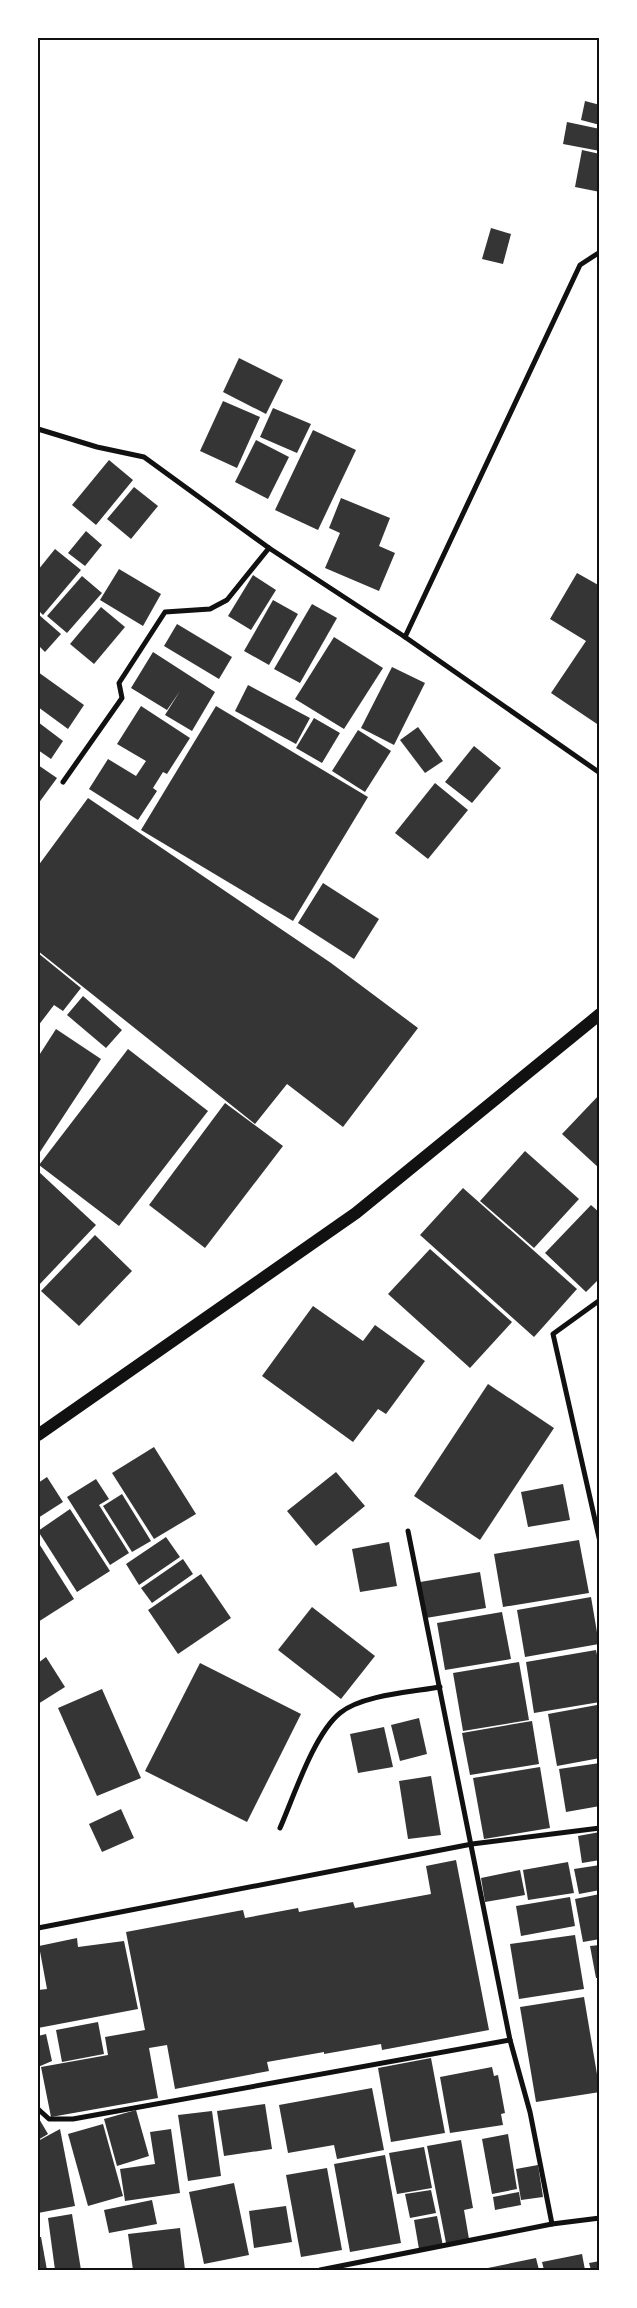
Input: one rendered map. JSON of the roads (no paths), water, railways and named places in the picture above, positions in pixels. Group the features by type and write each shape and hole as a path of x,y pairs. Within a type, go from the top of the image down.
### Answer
{"main road":[{"path":"38,1435 356,1213 600,1014"}],"street":[{"path":"405,637 580,265 600,252"},
{"path":"38,429 144,457 270,548 405,637 600,773"},
{"path":"63,782 122,698 119,683 165,612 210,609 227,600 270,548"},
{"path":"600,1300 553,1334 600,1542"},
{"path":"408,1532 510,2040 530,2112 552,2224"},
{"path":"280,1828 318,1740 340,1712 361,1703 440,1686"},
{"path":"38,1928 472,1844 600,1828"},
{"path":"38,2109 49,2119 73,2119 510,2040"},
{"path":"320,2270 552,2224 600,2218"}]}
